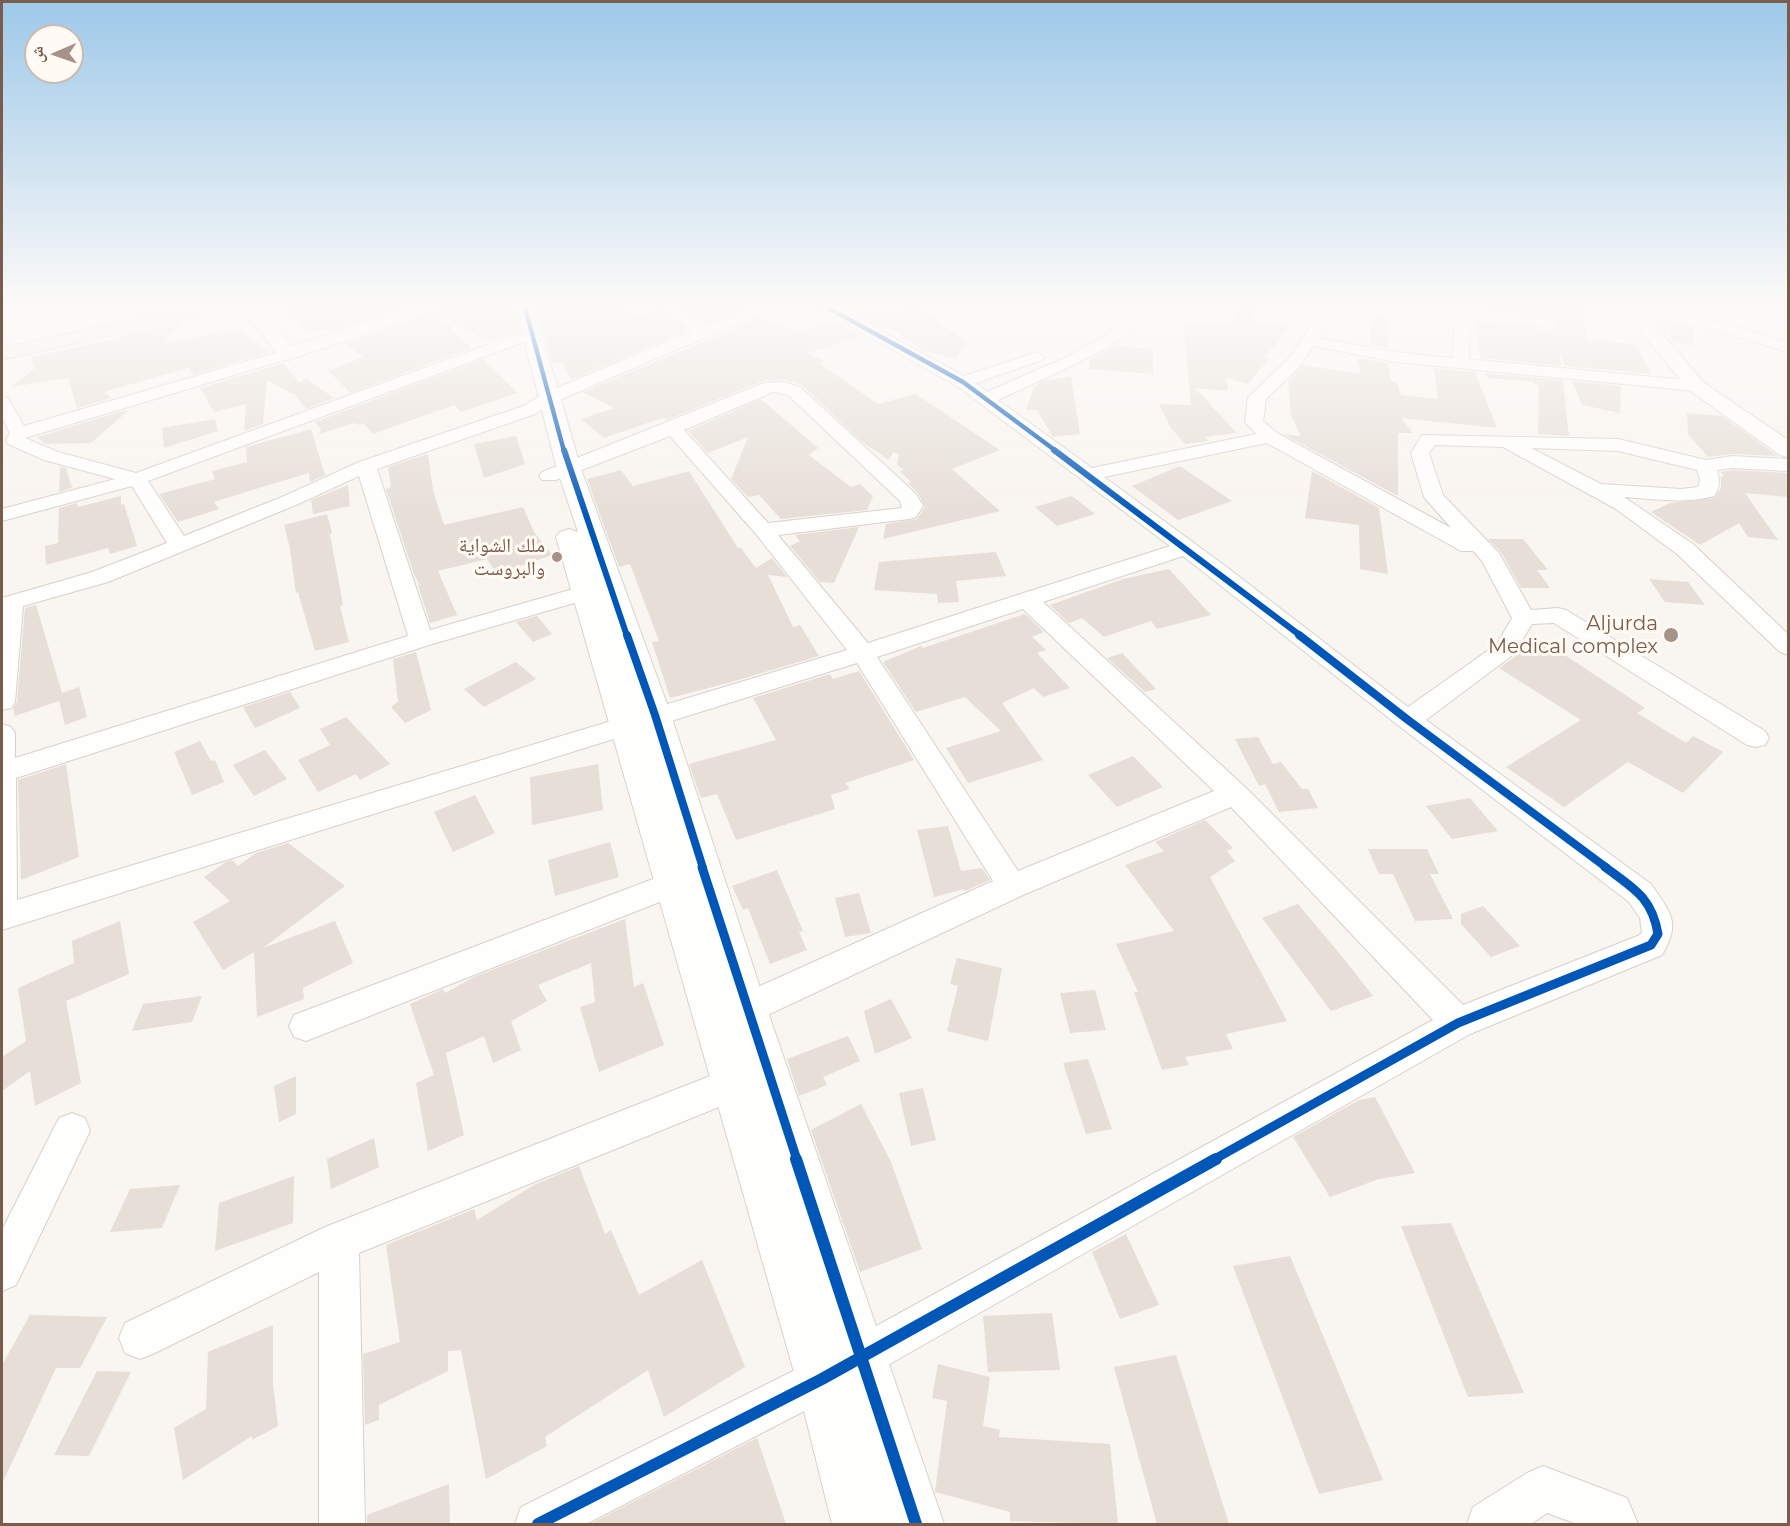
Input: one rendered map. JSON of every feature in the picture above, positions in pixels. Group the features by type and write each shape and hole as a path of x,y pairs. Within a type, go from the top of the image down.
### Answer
{"street":[{"path":"179,545 137,478 41,452 15,440 19,434 217,375"},
{"path":"2,515 137,478 419,375"},
{"path":"528,375 640,719 842,1368 861,1524"},
{"path":"530,375 532,392"},
{"path":"2,702 7,604 100,577 289,501 532,392 580,375"},
{"path":"538,1524 842,1368 1458,1023 1651,945 1658,934 1655,915 1640,893 1408,720 1186,548 963,382 951,375"},
{"path":"963,382 984,375"},
{"path":"985,399 1038,375"},
{"path":"1280,375 1257,398 1254,422 1270,437 1491,558"},
{"path":"1586,375 1696,386"},
{"path":"1686,375 1696,386 1788,450"},
{"path":"559,473 770,387 783,387 794,391 909,498 913,506 909,513 870,520 763,530"},
{"path":"2,402 19,434"},
{"path":"673,428 763,530 863,653 1012,886"},
{"path":"1088,475 1270,437"},
{"path":"1524,618 1491,558 1434,498 1420,453 1429,439 1618,445 1706,466 1732,462 1788,465"},
{"path":"1505,441 1598,490 1684,549 1788,647"},
{"path":"366,466 421,640"},
{"path":"1598,490 1681,495 1707,492 1710,480 1706,466"},
{"path":"559,473 587,592 640,719 674,883 731,1016 733,1084 842,1368 916,1524"},
{"path":"2,733 2,917 640,719 863,653 1186,548"},
{"path":"3,772 421,640 587,592"},
{"path":"1028,600 1235,794 1458,1023"},
{"path":"1524,618 1558,615 1756,738"},
{"path":"1408,720 1506,649 1524,618"},
{"path":"731,1016 1012,886 1235,794"},
{"path":"306,1026 674,883"},
{"path":"140,1338 339,1241 733,1084"},
{"path":"2,1272 72,1131"},
{"path":"339,1241 342,1524"},
{"path":"1490,1524 1543,1488 1611,1514 1615,1524"}],"building":[{"path":"26,375 163,375 104,392 112,398 77,408 68,378 11,387"},
{"path":"242,375 293,375 299,382 307,379 334,398 306,409 295,395 267,380 263,424 244,431 246,404 214,412 200,388"},
{"path":"333,375 398,375 350,393"},
{"path":"440,375 500,375 518,393 461,412 454,405 373,434 363,423 358,425 355,423 318,434 321,430 315,422"},
{"path":"569,375 582,375 571,380"},
{"path":"623,375 837,375 878,404 916,394 1000,450 952,469 1000,511 883,539 886,524 917,519 925,507 918,493 908,483 911,482 900,471 904,470 897,465 899,454 893,452 889,460 861,441 802,385 784,380 763,381 666,420 664,418 656,420 604,438 581,419 614,408 583,392"},
{"path":"1188,375 1255,375 1248,384 1226,378 1228,391 1195,388 1237,433 1205,437 1209,441 1185,444 1171,428 1159,404 1191,405"},
{"path":"1293,375 1390,375 1391,381 1397,382 1401,395 1438,399 1435,375 1476,375 1497,428 1401,418 1413,433 1398,433 1398,496 1283,434 1301,436 1291,415 1288,381"},
{"path":"1486,375 1510,375 1563,380 1569,436 1538,434 1539,385 1534,382 1488,378"},
{"path":"1071,376 1080,434 1053,437 1037,410 1026,410 1034,387 1043,381"},
{"path":"1572,381 1621,386 1620,413 1582,405"},
{"path":"761,399 818,448 809,455 851,487 860,484 873,496 867,510 781,519 759,495 748,497 731,479 748,437 708,453 688,431"},
{"path":"128,411 91,443 45,444 37,437"},
{"path":"1687,413 1722,416 1778,456 1732,454 1708,457 1688,434"},
{"path":"215,419 218,431 164,448 162,428"},
{"path":"311,429 325,475 310,482 309,473 214,502 219,509 178,522 159,494 215,479 212,471 247,462 246,447"},
{"path":"516,436 525,464 484,478 474,444"},
{"path":"428,454 433,490 444,525 523,507 534,532 552,555 497,574 487,559 438,571 457,615 430,623 418,585 420,585 414,574 386,489 391,487 388,467"},
{"path":"1180,466 1232,501 1178,520 1132,486"},
{"path":"60,467 66,468 72,488 59,492"},
{"path":"621,470 633,486 689,471 738,548 741,548 756,568 772,558 787,577 768,575 793,627 800,625 819,656 670,698 652,642 659,641 630,564 619,567 587,479"},
{"path":"1732,470 1788,473 1788,497 1745,493 1778,540 1748,537 1739,523 1700,545 1651,512 1670,503 1714,498 1721,488 1721,477 1724,476 1721,472"},
{"path":"1312,471 1379,508 1388,574 1360,569 1359,525 1305,518"},
{"path":"348,485 350,506 313,514 311,500"},
{"path":"121,496 121,505 124,504 137,546 110,554 108,548 46,565 45,546 58,543 59,508 77,503 78,507"},
{"path":"1072,496 1095,514 1057,526 1035,507"},
{"path":"327,514 343,605 340,606 349,642 315,651 298,592 296,593 284,525"},
{"path":"859,527 834,583 820,582 790,546 800,541 795,535"},
{"path":"1488,539 1523,539 1548,570 1537,570 1550,588 1521,588 1501,552"},
{"path":"996,552 1006,576 956,581 959,602 938,603 937,594 874,590 879,562"},
{"path":"1169,569 1211,615 1157,629 1151,621 1104,637 1082,618 1069,623 1050,605 1123,579"},
{"path":"1649,579 1688,582 1705,605 1665,602"},
{"path":"36,605 62,693 79,687 87,717 65,725 59,701 15,716 13,708 17,702 25,608"},
{"path":"1025,614 1044,632 1032,637 1046,650 1037,653 1070,688 1043,697 1034,688 1002,703 1043,760 968,783 946,748 1001,731 965,697 916,712 883,662 921,646 923,648"},
{"path":"537,616 552,634 533,642 516,622"},
{"path":"1542,640 1645,708 1637,713 1686,743 1693,736 1723,752 1683,793 1628,762 1564,807 1506,767 1581,720 1499,668 1519,654 1518,652"},
{"path":"416,652 431,710 405,723 391,707 398,702 393,659"},
{"path":"1122,653 1156,689 1145,692 1107,658"},
{"path":"516,662 536,679 484,707 464,689"},
{"path":"859,671 914,760 845,783 850,789 831,795 835,809 736,840 717,794 701,798 689,764 776,740 753,698 830,674 833,679"},
{"path":"290,692 300,708 255,728 243,707"},
{"path":"346,717 390,764 360,780 356,774 318,792 298,760 330,745 320,729"},
{"path":"1258,737 1273,764 1281,762 1302,789 1308,789 1318,808 1279,812 1265,784 1259,786 1235,739"},
{"path":"200,741 211,761 215,760 224,782 192,795 174,752"},
{"path":"265,750 287,779 254,796 233,765"},
{"path":"1133,756 1163,787 1117,807 1088,775"},
{"path":"66,764 79,857 21,880 18,780"},
{"path":"598,764 603,810 532,825 530,777"},
{"path":"475,795 495,833 453,852 434,812"},
{"path":"1470,798 1498,831 1452,839 1426,806"},
{"path":"1205,820 1233,848 1227,851 1235,861 1210,877 1287,1021 1226,1034 1233,1049 1185,1057 1189,1065 1162,1070 1134,992 1138,992 1116,944 1174,931 1125,865 1164,851 1155,842"},
{"path":"948,826 961,871 982,868 990,880 965,891 964,889 934,897 917,830"},
{"path":"610,842 619,877 555,896 548,860"},
{"path":"288,843 345,886 263,948 335,921 353,963 303,988 304,999 257,1017 254,952 223,970 193,922 230,901 204,877 226,862 232,860 238,866 256,853"},
{"path":"1368,849 1427,849 1439,874 1430,874 1453,919 1415,921 1393,874 1379,874"},
{"path":"777,870 803,931 799,932 807,950 770,964 748,908 743,910 732,886"},
{"path":"859,893 871,933 845,937 835,898"},
{"path":"1298,904 1373,996 1331,1011 1262,918"},
{"path":"1483,906 1520,946 1491,957 1461,924 1461,914"},
{"path":"625,919 634,987 643,983 664,1045 599,1072 580,1007 595,1002 591,963 538,985 547,1001 511,1021 521,1050 493,1063 484,1036 446,1053 464,1135 428,1151 416,1083 434,1075 410,1004 443,989 445,993 474,977"},
{"path":"120,921 129,974 66,1001 81,1083 35,1106 30,1071 2,1091 2,1057 26,1041 18,988 74,963 72,941"},
{"path":"957,958 1002,968 988,1041 947,1031 958,986 950,984"},
{"path":"1095,990 1106,1030 1070,1033 1060,993"},
{"path":"202,996 192,1022 132,1031 143,1004"},
{"path":"891,999 912,1038 875,1054 864,1011"},
{"path":"848,1036 860,1061 823,1077 827,1085 799,1096 787,1059"},
{"path":"1088,1059 1112,1129 1086,1134 1063,1063"},
{"path":"296,1076 296,1114 279,1122 274,1086"},
{"path":"923,1088 936,1140 911,1146 899,1093"},
{"path":"1375,1097 1415,1173 1379,1179 1330,1197 1293,1137 1359,1100"},
{"path":"861,1104 891,1162 922,1249 860,1272 811,1130"},
{"path":"374,1138 379,1167 331,1189 327,1159"},
{"path":"579,1166 605,1234 611,1230 639,1295 702,1260 745,1367 664,1417 648,1370 545,1437 547,1446 486,1479 461,1350 448,1351 448,1371 379,1405 379,1420 365,1425 363,1354 400,1342 386,1245 474,1209 477,1220 534,1185"},
{"path":"294,1176 293,1223 215,1251 219,1203"},
{"path":"180,1185 162,1228 110,1232 130,1189"},
{"path":"1451,1223 1524,1393 1468,1397 1401,1226"},
{"path":"1126,1234 1159,1305 1120,1319 1092,1252"},
{"path":"1290,1256 1383,1480 1319,1494 1233,1266"},
{"path":"1052,1313 1060,1370 988,1372 983,1316"},
{"path":"30,1315 107,1317 80,1368 56,1368 2,1484 2,1365"},
{"path":"273,1325 273,1384 278,1426 252,1440 252,1436 183,1480 174,1428 206,1409 208,1352"},
{"path":"1176,1355 1229,1524 1157,1524 1114,1367"},
{"path":"938,1364 990,1377 983,1426 1000,1430 999,1437 1110,1444 1118,1524 1010,1521 1010,1512 935,1492 947,1401 932,1398"},
{"path":"97,1371 131,1372 89,1456 54,1455"},
{"path":"757,1438 786,1524 590,1524"},
{"path":"449,1484 450,1524 367,1524 367,1515"}],"cycle path":[{"path":"543,375 569,469 655,715 747,1009 916,1524"},
{"path":"538,1524 822,1379 1458,1023 1651,945 1658,934 1655,915 1640,893 1408,720 1220,573 963,382 951,375"}],"place":[{"name":"ملك الشواية والبروست","path":"557,557"},
{"name":"Aljurda Medical complex","path":"1671,635"}]}
